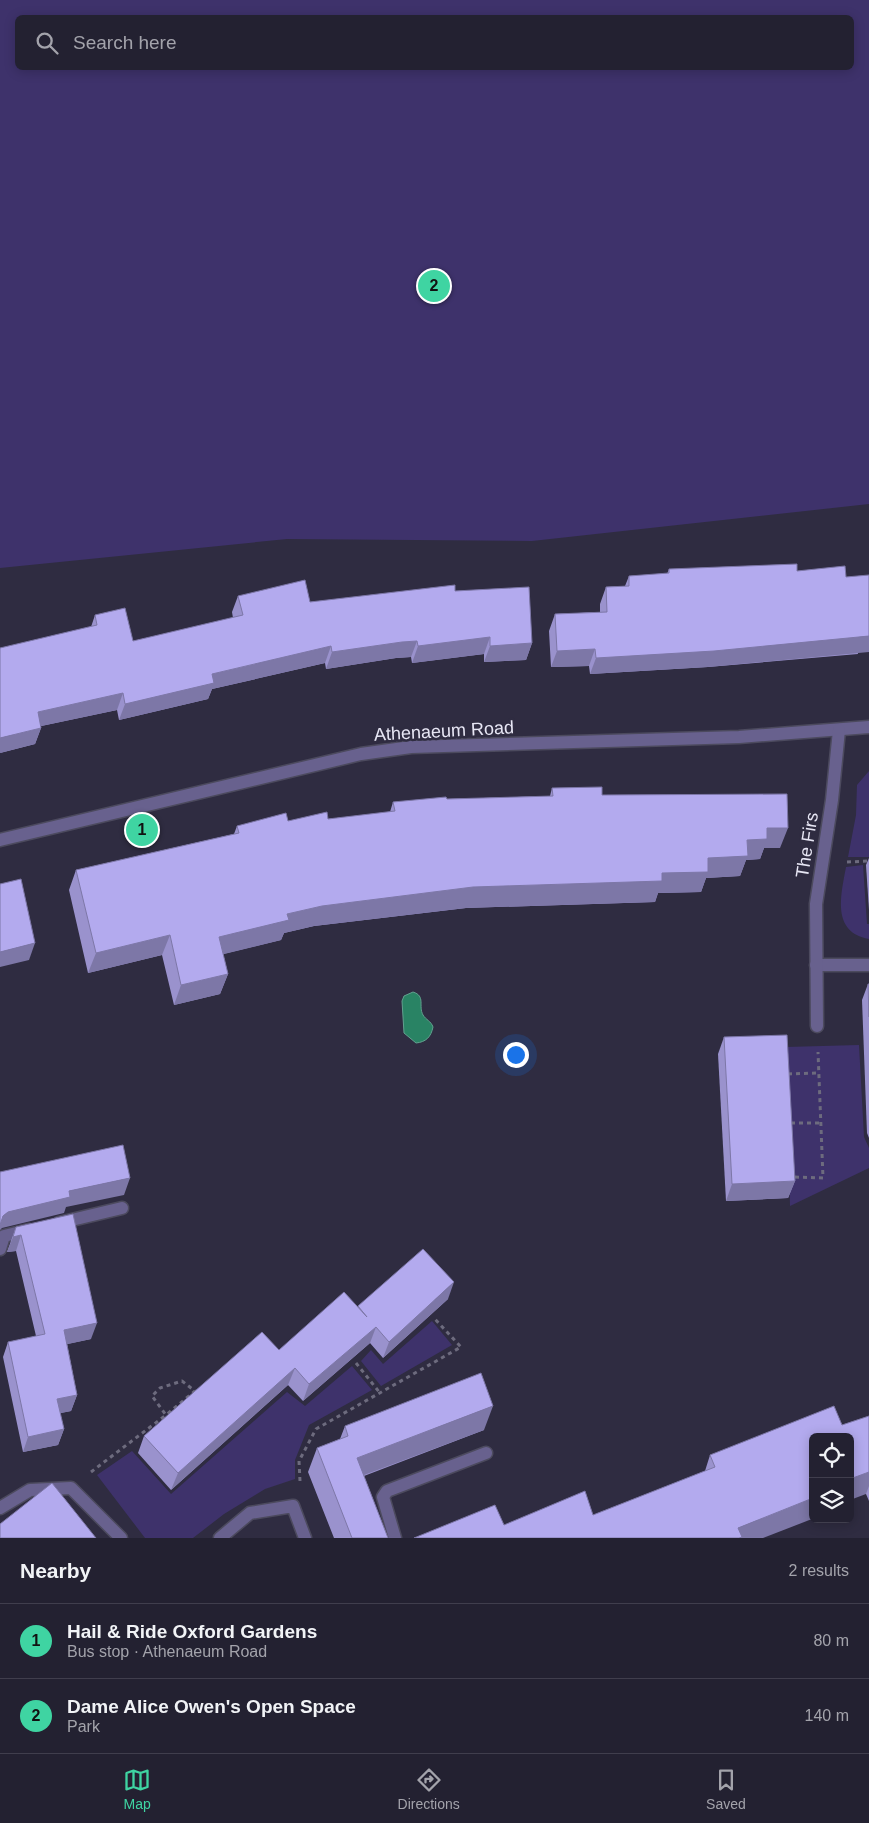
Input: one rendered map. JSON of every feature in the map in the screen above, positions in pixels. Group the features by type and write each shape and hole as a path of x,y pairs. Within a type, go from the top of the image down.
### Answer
{"street":[{"name":"Athenaeum Road","path":"0,840 361,754 411,747 740,737 869,726"},
{"name":"The Firs","path":"817,1026 816,904 832,800 839,730"},
{"path":"816,965 869,965"},
{"path":"0,1249 4,1236 122,1208"},
{"path":"395,1538 383,1497 387,1491 486,1453"},
{"path":"0,1508 30,1490 71,1488 121,1538"},
{"path":"220,1538 250,1513 293,1506 305,1538"}],"path":[{"path":"795,1176 823,1178 817,1026"},
{"path":"788,1074 819,1074"},
{"path":"791,1124 821,1123"},
{"path":"293,1506 300,1479 299,1462 316,1429 461,1347 434,1317"},
{"path":"356,1363 380,1393"},
{"path":"71,1488 174,1409 195,1391 182,1381 160,1388 152,1396 166,1415"}],"shaded area":[{"path":"0,0 869,0 869,504 532,541 287,539 0,568"},
{"path":"869,771 869,857 848,857 856,815 857,785"},
{"path":"863,865 869,939 857,935 849,929 841,911 846,867"},
{"path":"413,992 421,999 423,1015 433,1027 428,1038 416,1043 404,1033 402,1001 404,996"},
{"path":"859,1045 864,1137 869,1148 869,1168 790,1206 786,1047"},
{"path":"432,1321 452,1345 381,1386 361,1361 371,1350 383,1364"},
{"path":"352,1366 372,1390 309,1425 295,1460 295,1479 265,1489 224,1514 193,1538 145,1538 97,1475 132,1451 171,1494 287,1392 305,1406"}],"building":[{"path":"797,564 797,571 845,566 846,577 869,575 869,636 714,651 596,658 595,649 557,651 555,614 607,612 606,587 629,586 629,576 669,573 669,569"},
{"path":"305,580 310,602 455,585 455,591 529,587 532,643 490,646 490,637 418,646 417,641 402,642 332,652 331,646 212,674 214,683 125,704 123,693 38,712 41,728 0,738 0,648 97,625 95,615 125,608 133,641 243,615 238,596"},
{"path":"602,787 602,795 787,794 788,828 767,828 767,839 747,840 748,856 708,858 708,872 662,873 662,881 473,887 322,906 287,914 289,920 219,937 228,974 181,985 170,935 96,953 76,870 239,833 237,826 286,813 288,821 327,812 328,819 395,811 393,802 446,797 447,799 553,796 552,788"},
{"path":"21,879 35,943 0,952 0,884"},
{"path":"868,984 869,984 869,1017"},
{"path":"787,1035 795,1181 732,1184 724,1037"},
{"path":"123,1145 130,1178 69,1191 70,1197 8,1212 3,1216 0,1225 0,1172"},
{"path":"73,1214 97,1323 64,1330 77,1395 57,1399 64,1429 28,1437 8,1342 45,1334 21,1235 13,1237 16,1227"},
{"path":"423,1249 454,1282 389,1342 376,1327 309,1384 295,1368 178,1473 144,1436 262,1332 279,1350 344,1292 367,1317 358,1306"},
{"path":"481,1373 493,1406 357,1458 388,1538 352,1538 317,1448 348,1436 345,1426"},
{"path":"834,1406 842,1425 869,1416 869,1472 854,1478 854,1433 809,1433 809,1500 738,1528 742,1537 739,1538 414,1538 495,1505 504,1525 585,1491 593,1515 715,1467 710,1455"},
{"path":"52,1483 96,1538 0,1538 0,1524"}],"place":[{"name":"Dame Alice Owen's Open Space","path":"434,286"},
{"name":"Hail & Ride Oxford Gardens","path":"142,830"}]}
